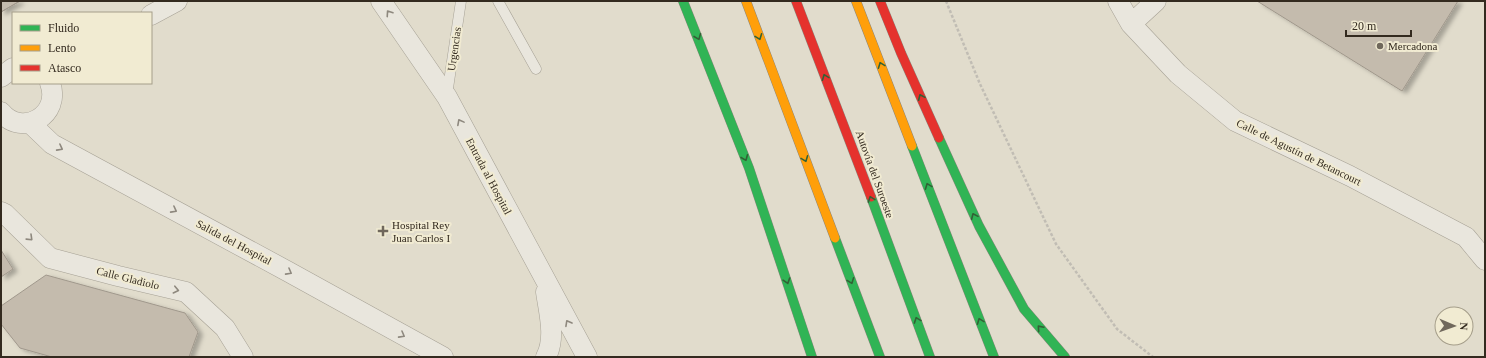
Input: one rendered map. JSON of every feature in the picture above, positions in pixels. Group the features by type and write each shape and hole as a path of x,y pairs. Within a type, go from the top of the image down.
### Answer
{"highway":[{"path":"683,1 749,168 812,357"},
{"path":"746,1 880,357"},
{"name":"Autovía del Suroeste","path":"796,1 841,117 930,357"},
{"path":"856,1 994,357"},
{"path":"880,1 901,53 979,226 1024,309 1065,357"}],"street":[{"path":"152,14 177,1"},
{"name":"Entrada al Hospital","path":"381,1 447,98 586,357"},
{"name":"Calle de Agustín de Betancourt","path":"1118,1 1131,24 1178,74 1235,120 1350,176 1466,237 1485,260"},
{"path":"1131,24 1156,1"},
{"path":"1,77 12,69"},
{"path":"2,114 16,122 30,123 43,116 48,110 53,96 50,84"},
{"name":"Salida del Hospital","path":"30,123 52,144 280,267 442,357"},
{"name":"Calle Gladiolo","path":"1,212 5,214 50,258 186,292 225,328 243,357"},
{"path":"544,279 551,328 550,349 546,357"}],"lane":[{"name":"Urgencias","path":"447,98 461,1"},
{"path":"498,1 536,69"}],"path":[{"path":"946,1 980,84 1056,244 1117,329 1153,357"}],"building":[{"path":"1,1 20,1 1,12"},
{"path":"1,1 20,1 1,12"},
{"name":"Mercadona","path":"1257,1 1458,1 1402,91"},
{"path":"1,250 13,269 1,277"},
{"path":"46,275 185,313 198,332 189,357 52,357 20,348 1,324 1,306"}],"traffic: fast":[{"path":"683,1 749,168 812,357"},
{"path":"939,138 979,226 1024,309 1065,357"},
{"path":"912,146 994,357"},
{"path":"871,197 930,357"},
{"path":"835,238 880,357"}],"traffic: slow":[{"path":"746,1 835,238"},
{"path":"856,1 912,146"}],"traffic: jam":[{"path":"796,1 871,197"},
{"path":"880,1 901,53 939,138"}],"place":[{"name":"Mercadona","path":"1380,46"},
{"name":"Hospital Rey Juan Carlos I","path":"383,231"}]}
